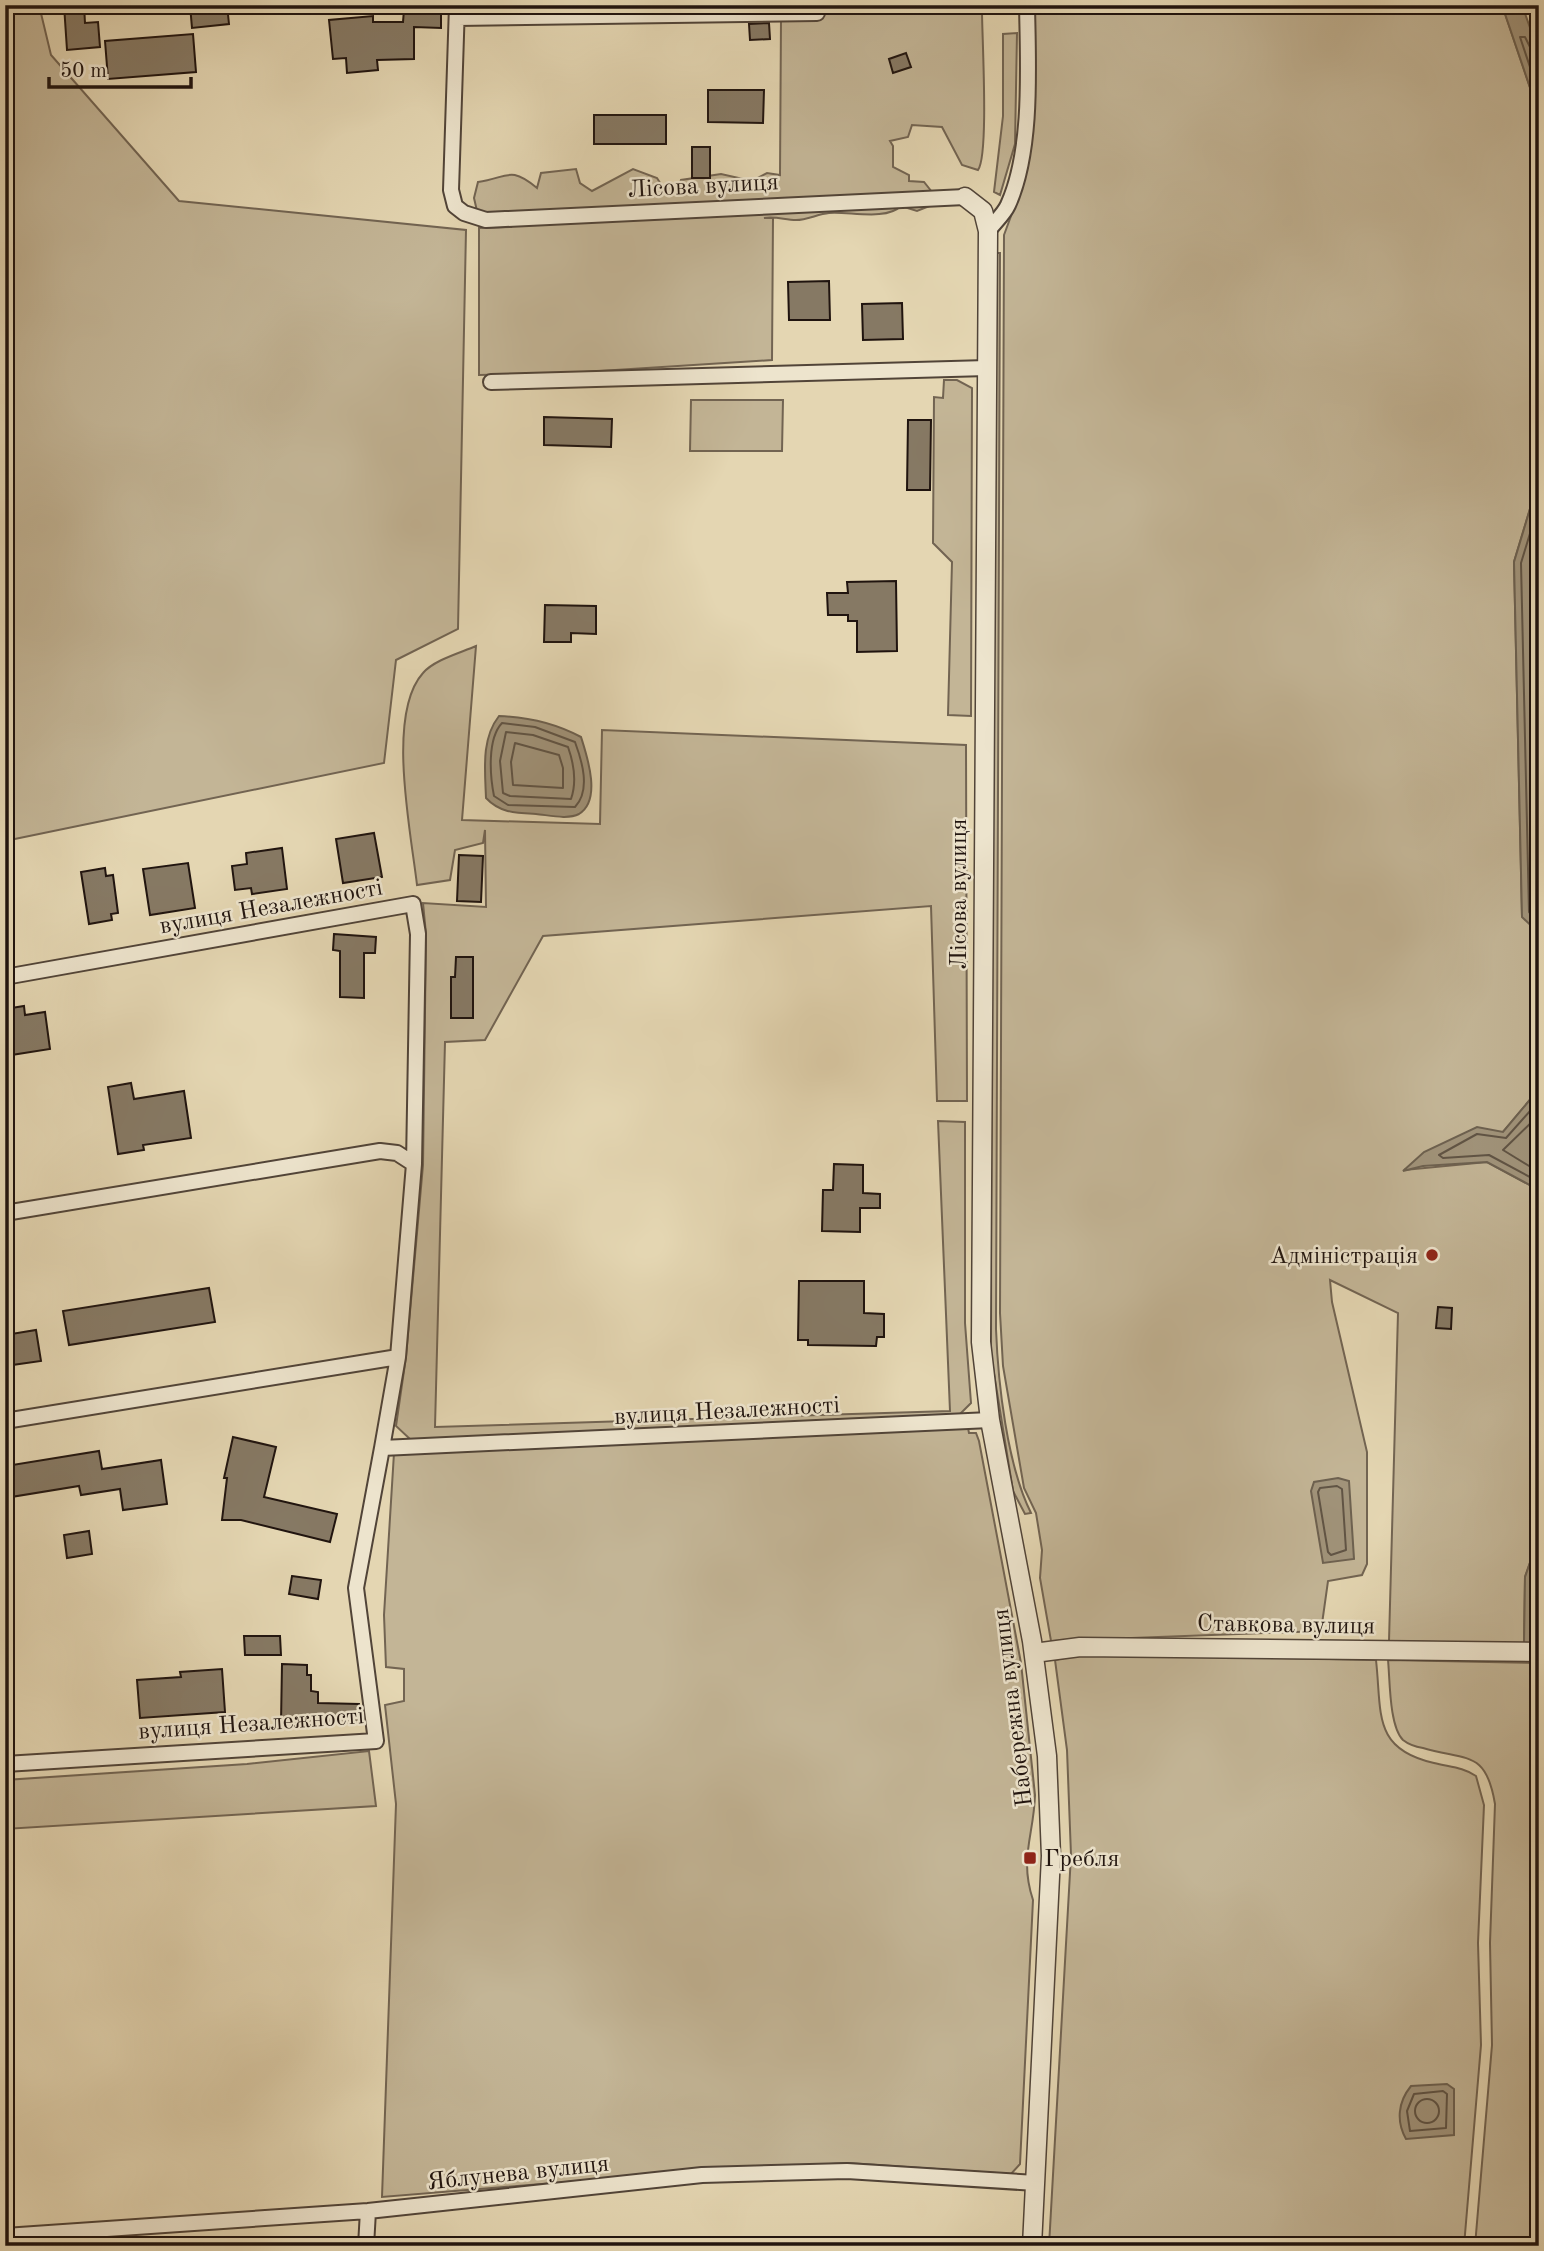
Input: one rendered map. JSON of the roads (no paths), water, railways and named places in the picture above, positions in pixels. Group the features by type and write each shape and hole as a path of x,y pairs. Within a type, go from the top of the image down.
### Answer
{"street":[{"path":"988,231 1008,206 1023,149 1028,89 1027,5"},
{"name":"Лісова вулиця","path":"817,13 457,12 451,190 455,206 474,217 486,220 965,197 983,211 988,231 981,1342 990,1420"},
{"path":"491,382 987,368"},
{"name":"вулиця Незалежності","path":"5,977 413,904 418,934 414,1164 398,1357 356,1588 376,1741 5,1764"},
{"path":"5,1213 380,1151 397,1153 414,1164"},
{"path":"5,1421 398,1357"},
{"name":"вулиця Незалежності","path":"382,1448 990,1420"},
{"name":"Набережна вулиця","path":"990,1420 1034,1653 1047,1756 1051,1856 1032,2246"},
{"name":"Ставкова вулиця","path":"1034,1653 1080,1647 1539,1652"},
{"name":"Яблунева вулиця","path":"5,2236 368,2211 702,2175 847,2171 1036,2183"},
{"path":"366,2246 368,2211"}],"water":[{"path":"1502,5 1522,5 1539,53 1539,114"},
{"path":"1539,479 1539,933 1522,917 1514,562"},
{"path":"499,716 541,722 581,737 589,766 591,788 590,799 579,814 564,817 515,812 497,807 486,798 487,745 493,725"},
{"path":"1539,1089 1539,1190 1487,1162 1423,1166 1403,1171 1424,1152 1477,1127 1503,1132"},
{"path":"1338,1478 1349,1481 1354,1559 1323,1563 1311,1491 1314,1482"},
{"path":"1539,1537 1539,1644 1524,1644 1525,1577"},
{"path":"1447,2084 1454,2089 1454,2135 1406,2139 1400,2112 1403,2098 1411,2086"}],"place":[{"name":"Адміністрація","path":"1432,1255"},
{"name":"Гребля","path":"1030,1858"}]}
